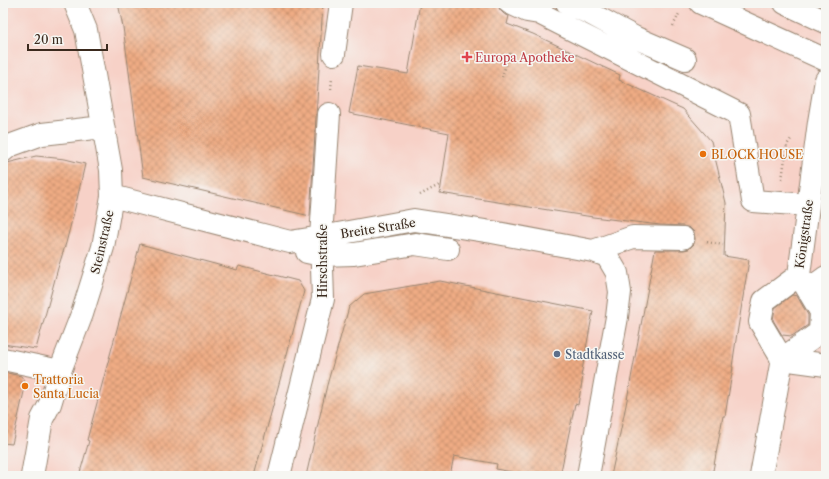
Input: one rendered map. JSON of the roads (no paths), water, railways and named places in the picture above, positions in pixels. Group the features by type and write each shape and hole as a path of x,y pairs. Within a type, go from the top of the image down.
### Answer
{"street":[{"name":"Steinstraße","path":"32,476 42,419 50,404 60,371 82,314 103,247 112,196 111,170 86,30 75,3"},
{"path":"334,54 341,3"},
{"path":"510,3 527,11 542,8 738,114 753,201 808,205"},
{"path":"567,3 634,37 685,58"},
{"path":"701,3 826,60"},
{"path":"785,3 826,22"},
{"name":"Königstraße","path":"782,359 760,322 764,301 803,282 808,205 823,122 826,80"},
{"name":"Hirschstraße","path":"279,476 323,300 321,246 329,114"},
{"path":"3,151 9,146 42,134 103,127"},
{"path":"112,196 290,242 296,250 321,246 354,254 415,244 448,249"},
{"name":"Breite Straße","path":"321,246 414,220 492,232 593,251 607,256 617,273 620,292 617,318 588,476"},
{"path":"593,251 633,237 683,238"},
{"path":"761,476 782,359 820,332 822,312 803,282 826,277"},
{"path":"3,359 60,371"},
{"path":"782,359 826,364"}],"place":[{"name":"Europa Apotheke","path":"467,57"},
{"name":"BLOCK HOUSE","path":"703,154"},
{"name":"Stadtkasse","path":"557,354"},
{"name":"Trattoria Santa Lucia","path":"25,386"}]}
